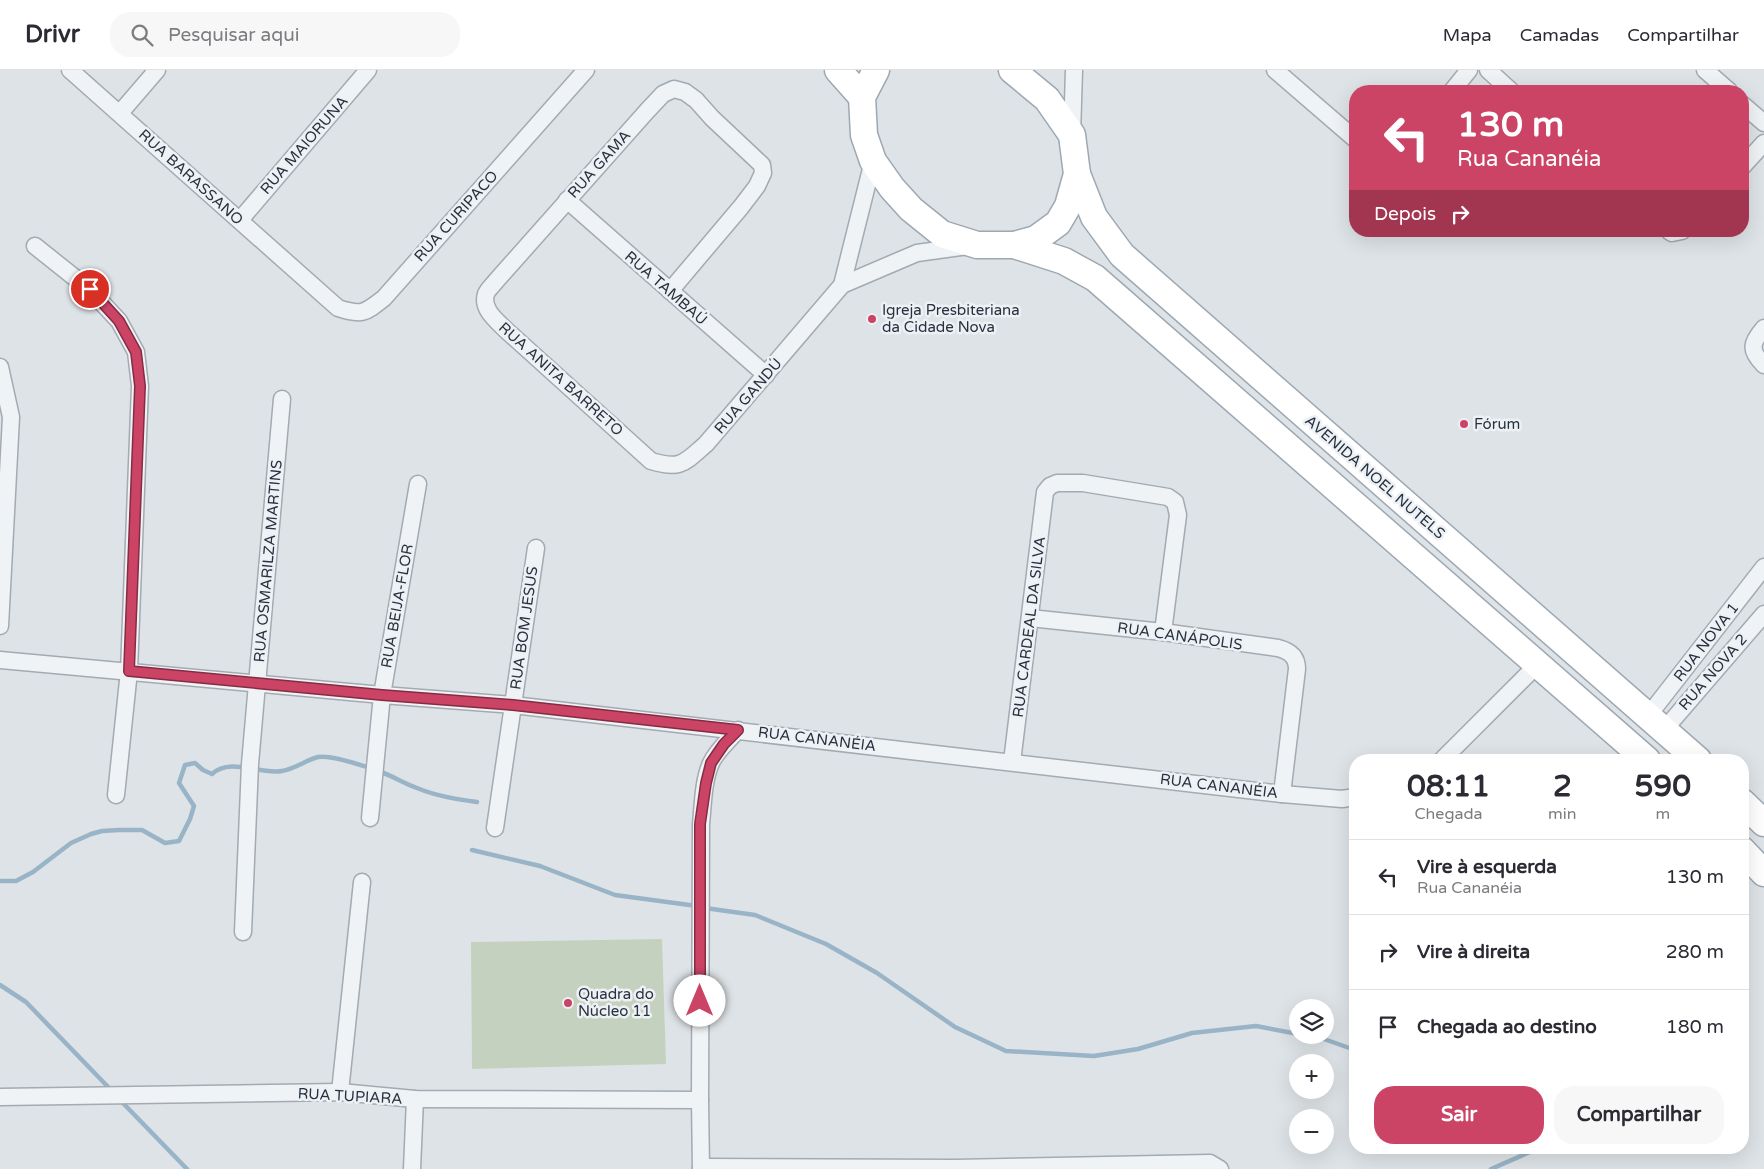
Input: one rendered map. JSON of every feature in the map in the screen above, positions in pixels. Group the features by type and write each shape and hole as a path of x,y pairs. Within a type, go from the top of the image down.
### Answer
{"main road":[{"path":"838,70 862,98"},
{"path":"876,70 862,98 864,135 873,161 892,188 911,209 942,234 977,245 1014,246 1064,261 1095,278 1641,754"},
{"path":"1012,70 1047,100 1072,135 1077,174 1068,206 1058,223 1036,239 1014,246"},
{"name":"AVENIDA NOEL NUTELS","path":"1077,174 1094,217 1122,255 1691,754"},
{"path":"1749,809 1764,823"},
{"path":"1749,857 1764,873"}],"street":[{"name":"RUA BARASSANO","path":"70,70 312,285"},
{"path":"120,113 156,70"},
{"name":"RUA MAIORUNA","path":"240,220 368,70"},
{"name":"RUA CURIPACO","path":"312,285 338,308 354,313 368,310 384,298 586,70"},
{"path":"1072,135 1074,70"},
{"path":"1275,70 1349,134"},
{"path":"1457,85 1469,70"},
{"path":"1488,70 1504,85"},
{"path":"1705,70 1722,85"},
{"name":"RUA GAMA","path":"496,281 663,94 674,89 685,92 696,100 712,118 762,165 763,173 757,186 742,207 670,291"},
{"path":"1749,110 1764,123"},
{"path":"1749,159 1764,143"},
{"name":"RUA GANDÚ","path":"637,448 651,461 662,464 674,466 688,460 706,444 842,285 873,161"},
{"name":"RUA TAMBAÚ","path":"567,200 766,375"},
{"name":"RUA GANDÚ","path":"842,285 917,253 977,245"},
{"path":"35,246 90,289 119,321 136,352 140,386 129,671 116,796"},
{"name":"RUA ANITA BARRETO","path":"496,281 486,293 485,304 491,315 637,448"},
{"path":"1764,328 1753,346 1755,354 1764,365"},
{"path":"0,367 6,418 0,626"},
{"name":"RUA OSMARILZA MARTINS","path":"243,932 250,764 282,399"},
{"name":"RUA CARDEAL DA SILVA","path":"1012,762 1045,492 1050,486 1057,483 1075,483 1168,497 1174,502 1178,515 1163,632"},
{"name":"RUA BEIJA-FLOR","path":"370,818 382,695 418,484"},
{"name":"RUA BOM JESUS","path":"495,828 536,548"},
{"name":"RUA NOVA 1","path":"1656,723 1764,567"},
{"name":"RUA NOVA 2","path":"1656,723 1764,614"},
{"name":"RUA CANÁPOLIS","path":"1030,618 1163,632 1284,650 1294,656 1297,662 1295,690 1282,794"},
{"name":"RUA CANANÉIA","path":"0,660 256,684 513,705 1282,794 1349,797"},
{"path":"1448,754 1537,665"},
{"path":"738,730 724,744 711,763 700,824 701,1168 955,1169 1215,1166"},
{"path":"340,1092 362,882"},
{"name":"RUA TUPIARA","path":"0,1097 340,1092 415,1099 700,1100"},
{"path":"412,1169 415,1099"}],"green space":[{"name":"Quadra do Núcleo 11","path":"662,939 666,1064 472,1069 471,942"}],"waterway":[{"path":"0,881 16,881 33,872 71,843 102,831 142,830 165,843 179,841 194,806 179,783 185,765 195,763 203,770 212,774 228,767 273,772 287,770 314,758 330,757 370,768"},
{"path":"378,771 431,793 477,802"},
{"path":"472,850 540,866 615,895 697,906"},
{"path":"705,908 755,915 826,944 877,973 955,1027 1006,1051 1094,1056 1138,1049 1192,1033 1256,1026 1289,1032"},
{"path":"0,985 26,1002 111,1090"},
{"path":"1334,1043 1349,1048"},
{"path":"120,1100 187,1169"},
{"path":"1491,1169 1525,1154"}],"place":[{"name":"Igreja Presbiteriana da Cidade Nova","path":"872,319"},
{"name":"Fórum","path":"1464,424"},
{"name":"Quadra do Núcleo 11","path":"568,1003"}],"route":[{"path":"90,289 119,321 136,352 140,386 129,671 256,684 513,705 738,730 724,744 711,763 700,824 700,1001"}]}
